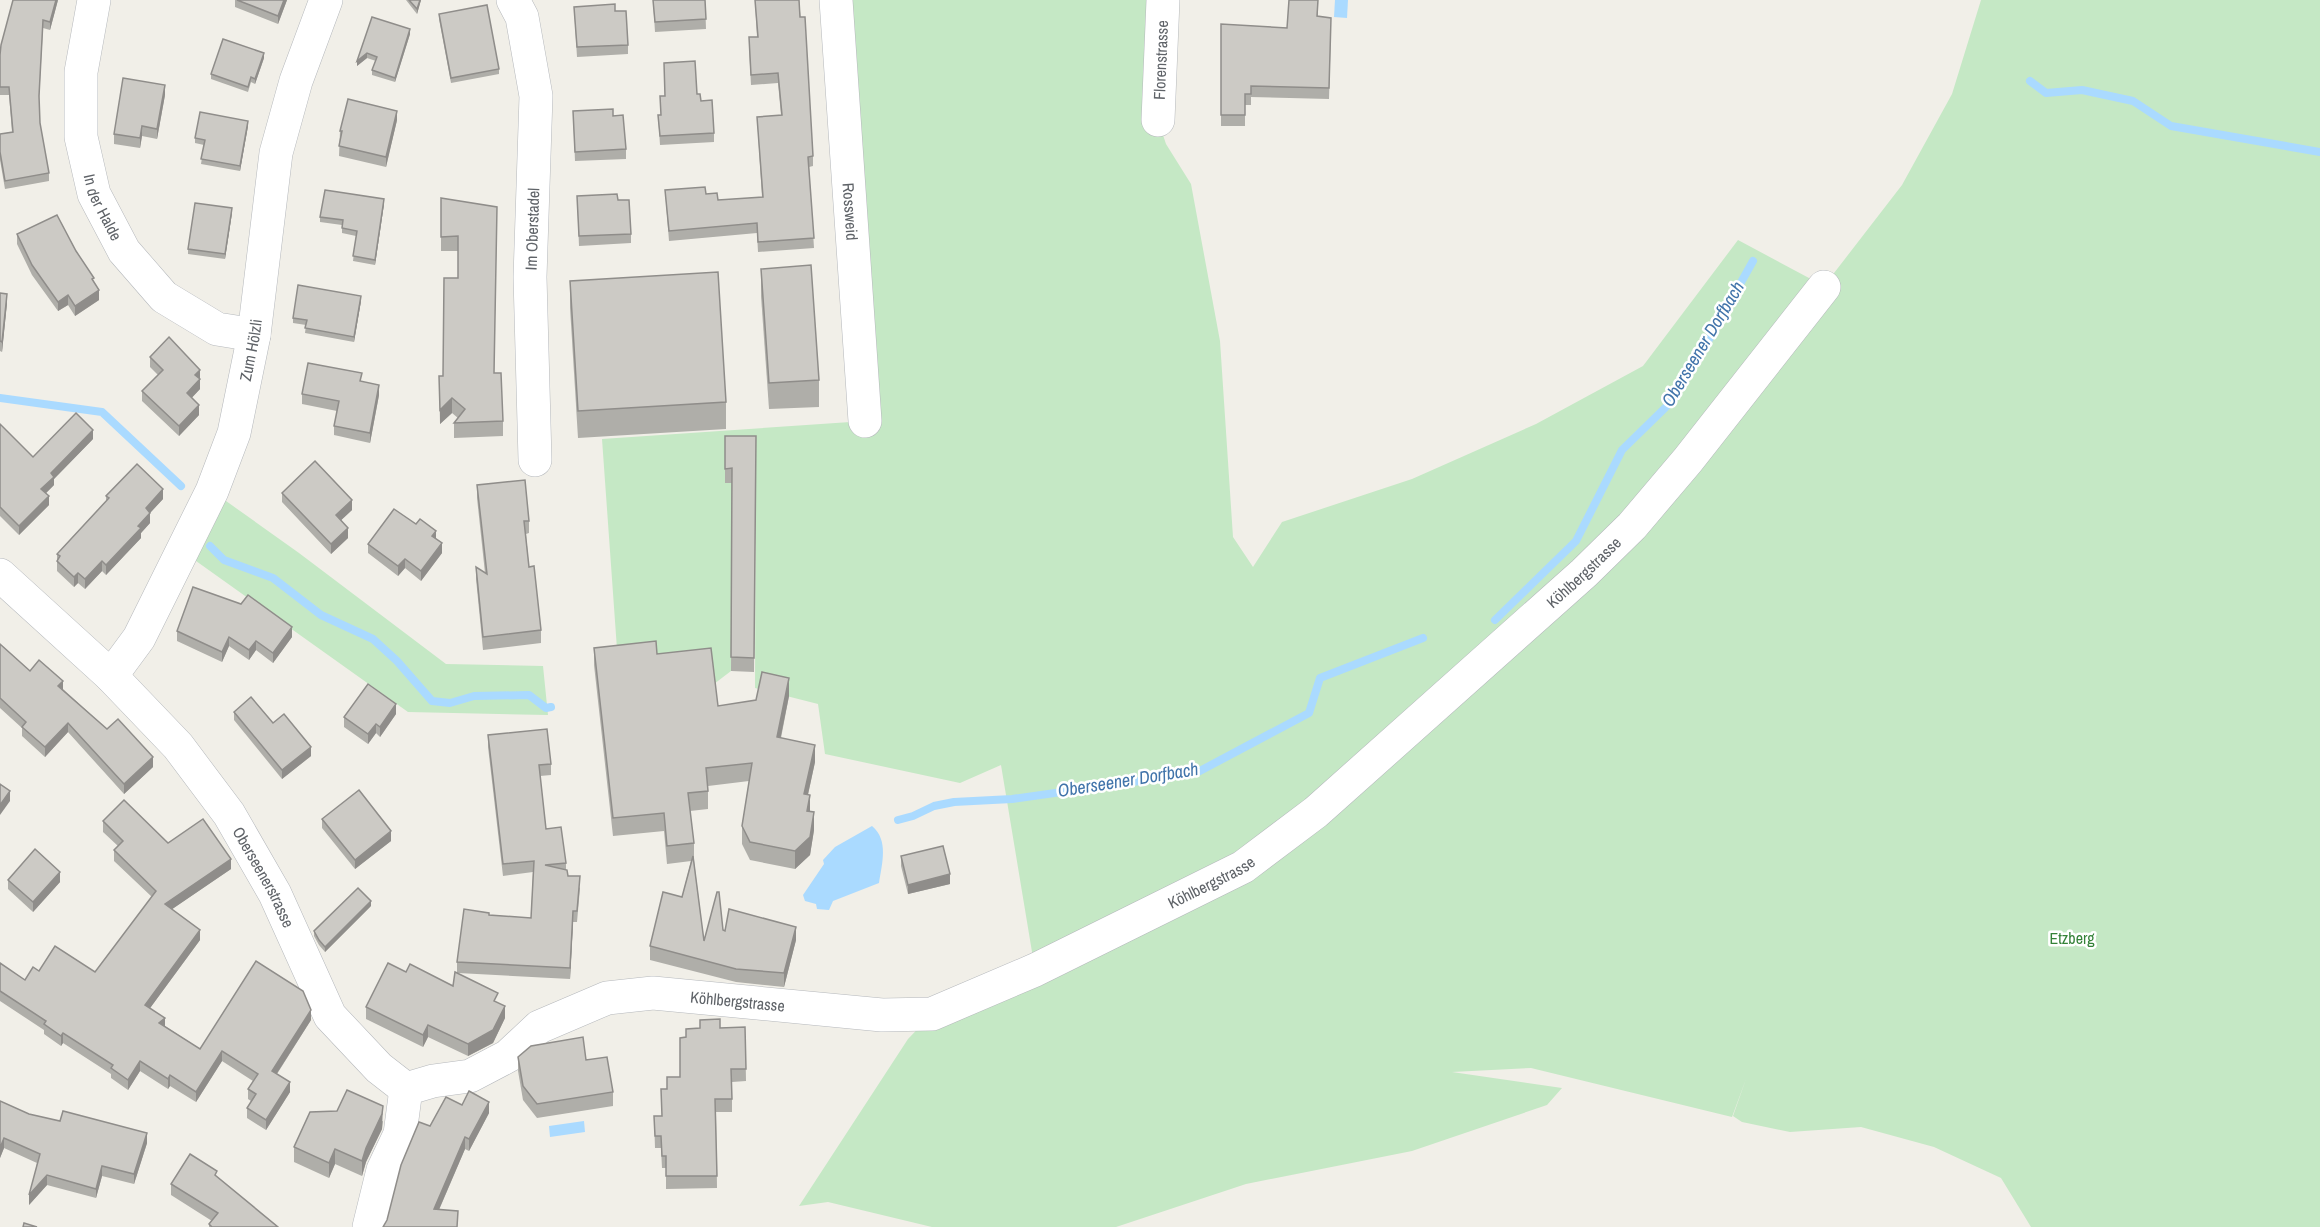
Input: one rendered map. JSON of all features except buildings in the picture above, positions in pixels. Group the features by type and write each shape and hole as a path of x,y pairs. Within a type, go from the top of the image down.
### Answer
{"street":[{"name":"In der Halde","path":"94,0 81,72 81,137 94,194 124,251 164,297 217,329 254,335"},
{"name":"Zum Hölzli","path":"111,676 139,638 212,491 234,433 254,335 276,153 296,81 326,0"},
{"name":"Im Oberstadel","path":"513,0 522,17 536,96 530,277 535,460"},
{"name":"Rossweid","path":"836,0 865,421"},
{"name":"Florenstrasse","path":"1158,120 1163,0"},
{"name":"Köhlbergstrasse","path":"406,1089 433,1081 470,1076 508,1056 539,1027 607,998 653,993 882,1014 932,1014 1035,970 1243,867 1325,804 1548,606 1632,526 1688,460 1824,287"},
{"name":"Oberseenerstrasse","path":"0,574 111,676 178,746 229,814 275,894 330,1016 379,1068 406,1089"},
{"path":"369,1227 383,1170 400,1134 406,1089"}],"green space":[{"name":"Etzberg","path":"836,0 1163,0 1158,120 1166,144 1191,184 1220,341 1233,537 1253,567 1282,522 1412,479 1536,424 1643,366 1738,240 1824,286 1902,185 1952,94 1981,0 2320,0 2320,1227 2031,1227 2001,1178 1934,1147 1861,1127 1790,1132 1742,1122 1733,1116 1746,1079 1732,1117 1531,1068 1452,1072 1562,1088 1547,1105 1412,1151 1246,1184 1116,1227 932,1227 828,1202 799,1206 908,1039 932,1014 1035,970 1001,765 960,783 825,754 818,704 755,688 756,451 725,451 725,483 732,483 731,671 714,684 618,663 602,439 865,421"},
{"path":"212,491 299,553 446,664 543,666 548,715 408,712 182,551"}],"water":[{"path":"1335,0 1348,0 1347,18 1334,17"},
{"path":"872,826 881,838 883,853 879,883 833,901 829,910 817,909 816,904 805,901 803,895 824,864 823,860 835,847"},
{"path":"584,1121 585,1132 550,1137 549,1126"}],"waterway":[{"name":"Oberseener Dorfbach","path":"2030,81 2046,93 2082,90 2133,101 2171,126 2320,152"},
{"name":"Oberseener Dorfbach","path":"1495,620 1576,541 1622,450 1667,406 1698,359 1753,261"},
{"name":"Oberseener Dorfbach","path":"0,398 102,412 181,486"},
{"name":"Oberseener Dorfbach","path":"210,546 224,560 273,578 321,615 373,639 397,661 432,701 450,703 474,696 529,695 546,708 551,707"},
{"name":"Oberseener Dorfbach","path":"898,820 934,806 954,802 1012,799 1196,773 1309,713 1320,678 1423,638"}]}
